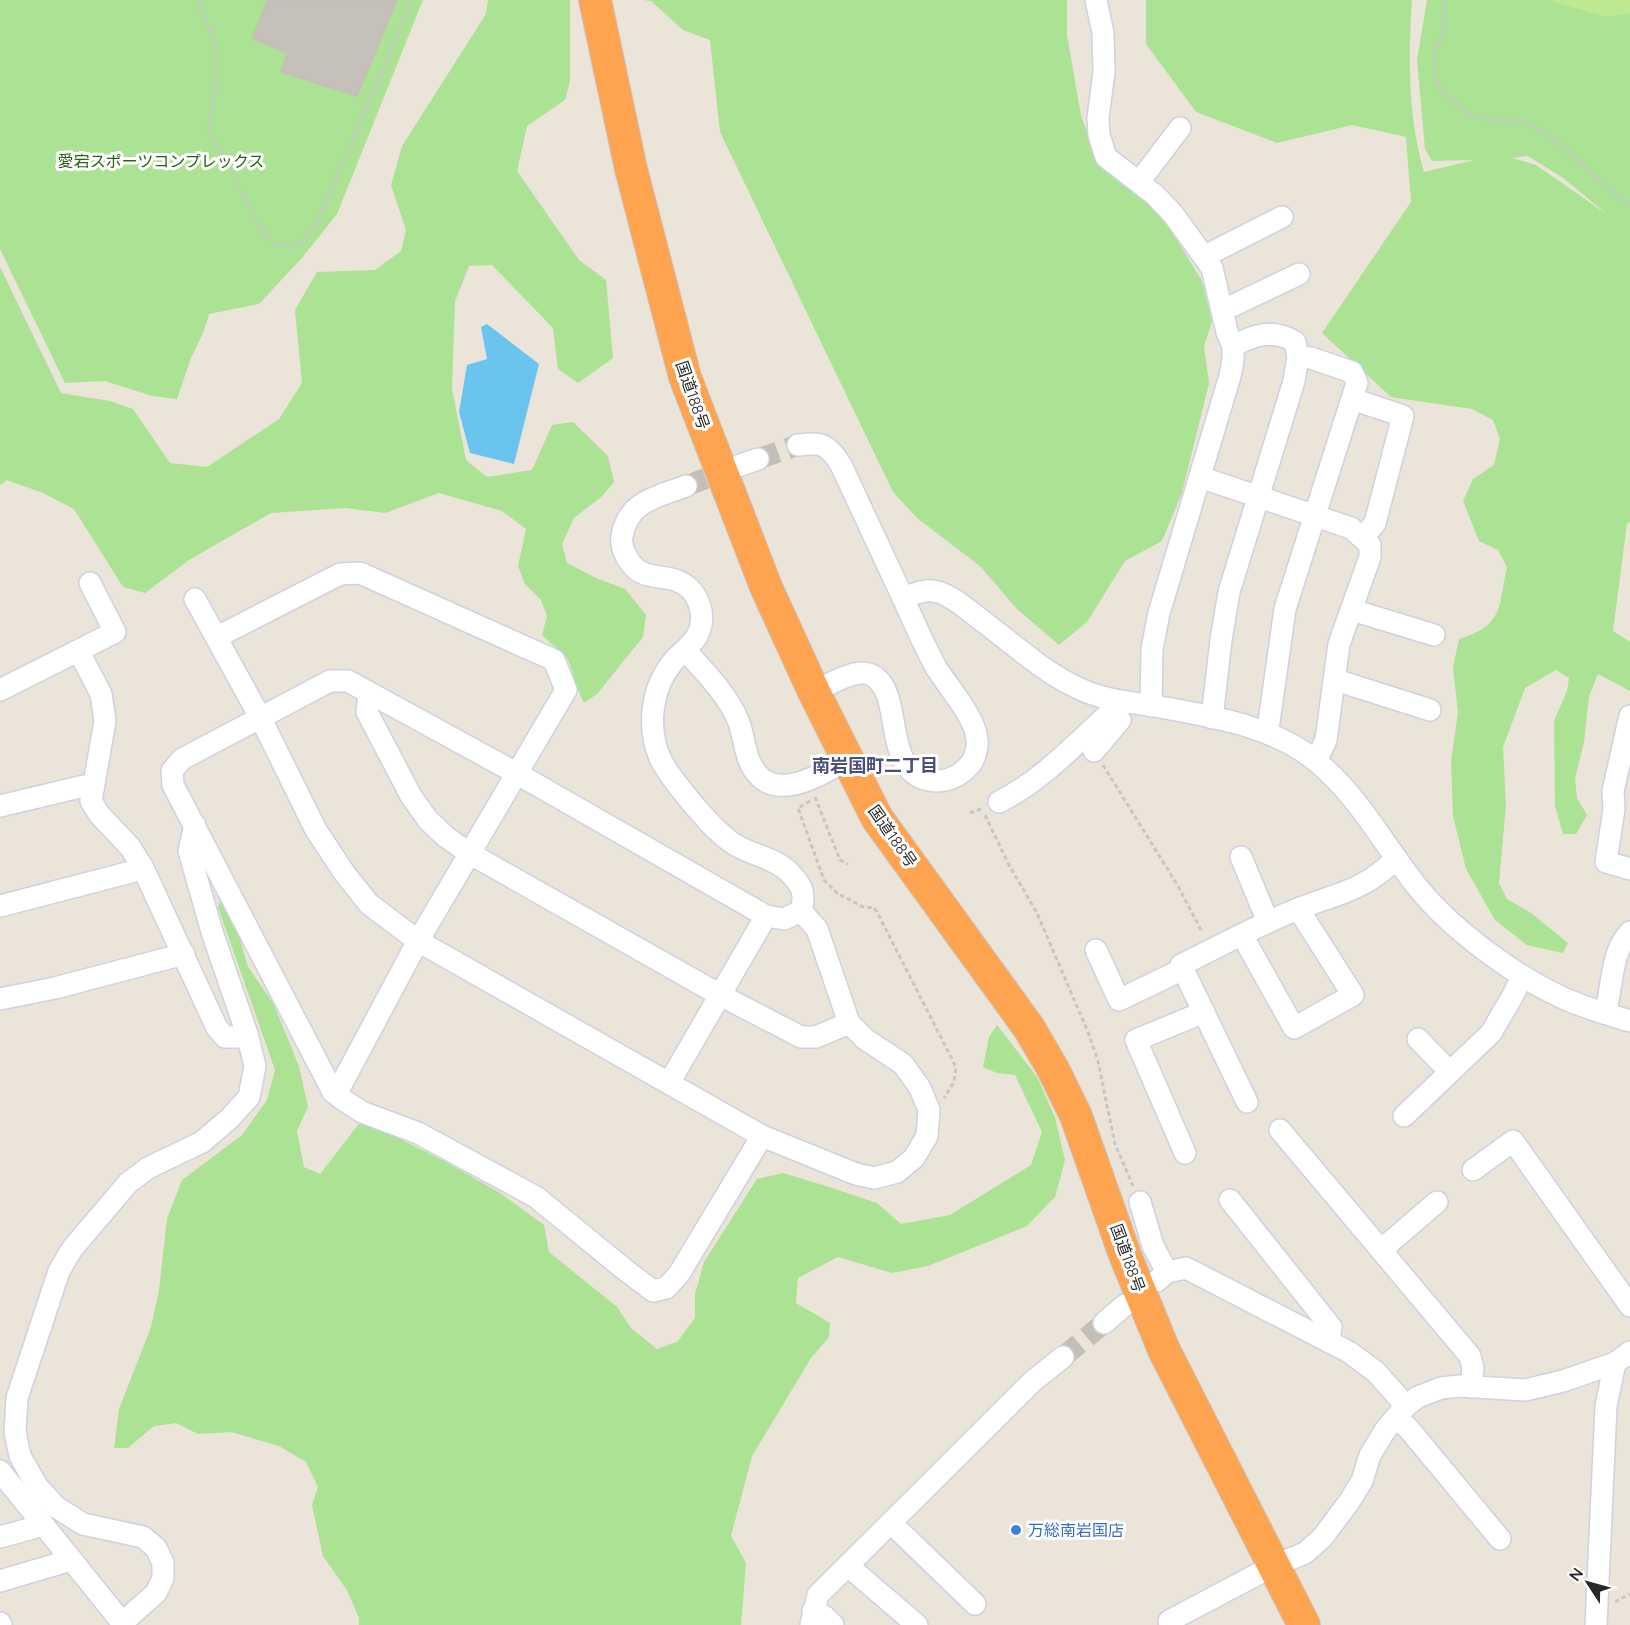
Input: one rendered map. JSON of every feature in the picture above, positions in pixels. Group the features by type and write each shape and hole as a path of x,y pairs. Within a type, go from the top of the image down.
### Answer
{"highway":[{"name":"国道188号","path":"596,0 630,169 685,377 766,587 814,692 878,818 1029,1028 1053,1069 1076,1116 1125,1255 1164,1350 1304,1625"}],"street":[{"path":"1096,0 1103,33 1104,72 1098,118 1099,135 1106,158 1155,195 1173,214 1205,256 1212,268 1233,346 1230,376 1156,631 1150,672 1151,706"},
{"path":"1139,182 1180,128"},
{"path":"1205,256 1282,217"},
{"path":"1222,307 1232,306 1299,274"},
{"path":"1212,718 1229,592 1260,497 1294,381 1298,357 1295,342 1287,337 1269,333 1249,338 1233,346"},
{"path":"1265,731 1269,722 1285,609 1358,383 1352,372 1311,358 1298,357"},
{"path":"1352,399 1403,416 1375,523 1364,537"},
{"path":"798,444 816,443 831,448 841,465 936,667 973,724 978,741 973,760 959,775 943,781 928,780 917,776 900,753 887,693 880,681 869,674 857,673 814,692"},
{"path":"738,466 758,459"},
{"path":"1200,477 1351,528 1364,537 1370,545 1370,557 1339,644 1326,740 1316,761"},
{"path":"686,486 646,501 633,510 624,524 621,541 625,556 636,569 647,575 677,580 694,593 701,607 701,625 696,638 672,663 659,686 652,713 653,737 660,759 672,778 715,828 732,843 785,868 797,881 805,897 801,911 784,919 766,916 516,773 348,681 330,681 182,759 172,771 173,785 333,1092 362,1112 418,1133 536,1197 653,1290 666,1288 679,1274 762,1136"},
{"path":"217,637 340,574 360,573 554,660 566,690 418,941 341,1085 333,1092"},
{"path":"0,690 115,632 90,583"},
{"path":"903,598 923,591 937,591 955,600 1070,685 1115,705 1151,706 1212,718 1265,731 1291,744 1316,761 1356,804 1417,886 1480,946 1522,977 1570,1001 1630,1021"},
{"path":"195,599 261,719 316,830 345,874 369,904 418,941 762,1136 856,1174 874,1178 897,1172 914,1158 927,1136 929,1110 920,1088 903,1064 865,1039 849,1023 817,929 801,911"},
{"path":"1352,610 1434,635"},
{"path":"685,651 725,698 737,719 750,761 758,775 772,784 812,789 848,760"},
{"path":"79,652 101,694 105,721 91,801 99,814 130,847 142,867 217,1028 225,1037 247,1035"},
{"path":"1334,682 1342,682 1430,710"},
{"path":"369,693 367,711 411,796 428,820 446,837 470,853 720,995 801,1037 816,1037 849,1023"},
{"path":"1094,751 1119,720 1115,705"},
{"path":"990,805 1016,794 1034,780 1115,705"},
{"path":"1630,716 1613,791 1614,809 1606,862 1630,869"},
{"path":"0,806 84,786 93,787"},
{"path":"0,1471 123,1624 156,1593 163,1578 163,1563 156,1548 143,1537 83,1524 56,1507 37,1486 21,1456 15,1432 16,1398 59,1271 72,1249 128,1183 148,1168 202,1142 229,1119 249,1097 255,1066 189,851 195,825"},
{"path":"1241,857 1268,922"},
{"path":"1247,1101 1181,965 1300,908 1350,892 1383,872 1396,858"},
{"path":"0,906 131,872 142,867"},
{"path":"1242,935 1294,1028 1353,995 1300,908"},
{"path":"669,1083 766,916"},
{"path":"1605,1013 1610,997 1613,968 1625,938 1630,932"},
{"path":"1096,950 1119,1000 1183,969"},
{"path":"0,999 55,988 184,954"},
{"path":"1404,1116 1491,1033 1522,977"},
{"path":"1185,1153 1136,1040 1204,1012"},
{"path":"1418,1039 1450,1072"},
{"path":"1280,1130 1470,1356 1473,1368 1471,1387"},
{"path":"1473,1170 1513,1141 1630,1306"},
{"path":"1230,1200 1331,1327 1329,1342"},
{"path":"1140,1202 1162,1277 1186,1268 1349,1352 1376,1372 1401,1412 1408,1428 1500,1539"},
{"path":"1381,1250 1437,1202"},
{"path":"1104,1323 1125,1305"},
{"path":"833,1625 825,1617 812,1618 818,1595 1033,1381 1063,1357"},
{"path":"1169,1621 1273,1566 1305,1553 1322,1538 1362,1481 1370,1455 1386,1429 1418,1397 1441,1388 1525,1390 1563,1381 1622,1358"},
{"path":"1596,1625 1606,1406 1622,1358"},
{"path":"0,1537 33,1528 41,1522"},
{"path":"891,1522 975,1604"},
{"path":"0,1581 61,1563 69,1557"},
{"path":"848,1566 917,1625"}],"path":[{"path":"199,0 205,21 215,42 216,80 209,129 265,236 274,244 298,246 316,225 411,0"},
{"path":"1444,0 1444,30 1434,55 1435,75 1440,90 1471,115 1489,120 1527,122 1539,129 1630,206"},
{"path":"1094,751 1178,885 1211,950"},
{"path":"812,789 840,860 848,864"},
{"path":"812,789 798,808 824,880 837,893 863,906 874,908 877,912 956,1067 954,1082 942,1101 929,1110"},
{"path":"990,805 1009,865 1036,913 1088,1032 1098,1061 1114,1144 1140,1202"}],"green space":[{"name":"愛宕スポーツコンプレックス","path":"0,0 423,0 337,214 301,259 259,304 209,314 177,399 152,396 105,381 65,383 0,249"},
{"path":"488,0 570,0 570,81 565,100 527,126 517,171 579,260 606,280 613,358 578,383 558,369 553,328 492,265 469,266 455,301 452,388 466,460 487,477 532,470 552,425 573,422 608,456 614,482 601,497 574,518 562,544 567,563 596,578 625,589 646,615 643,637 597,694 584,703 567,658 542,635 547,616 541,600 525,584 518,566 526,529 502,511 439,493 385,513 346,508 271,513 189,560 145,593 123,587 74,509 43,493 7,480 0,485 0,267 61,393 110,401 133,409 170,463 207,467 279,419 302,383 295,310 317,272 375,270 401,251 406,230 391,185 402,146 486,14"},
{"path":"643,0 1067,0 1067,35 1081,116 1099,162 1138,192 1169,227 1202,281 1212,321 1204,347 1209,383 1182,493 1162,541 1125,561 1087,622 1059,645 1017,609 980,566 917,518 893,492 720,132 710,40 683,30 651,1"},
{"path":"1146,0 1412,0 1410,87 1415,130 1424,172 1474,160 1432,161 1425,149 1417,60 1427,0 1630,0 1630,522 1627,523 1613,631 1630,642 1630,691 1598,674 1589,696 1584,742 1575,778 1577,798 1587,815 1576,834 1563,834 1555,806 1554,721 1567,691 1569,678 1556,670 1525,688 1503,747 1506,805 1499,883 1507,899 1531,913 1568,943 1563,953 1527,945 1495,920 1466,869 1453,816 1451,761 1458,713 1453,667 1459,639 1474,634 1492,621 1500,604 1507,567 1498,550 1479,541 1463,501 1473,479 1494,465 1500,439 1493,420 1472,409 1391,397 1322,333 1411,202 1406,137 1352,125 1277,143 1196,112 1146,44","holes":["1528,156 1563,178 1608,215 1536,165 1512,158"]},
{"path":"1553,0 1630,0 1630,13 1607,17"},
{"path":"221,898 232,912 248,967 273,1003 299,1066 308,1107 297,1131 304,1167 320,1174 362,1120 446,1162 500,1193 544,1225 549,1252 617,1307 631,1328 657,1349 677,1342 695,1318 695,1294 704,1262 757,1179 783,1173 829,1187 877,1203 901,1224 950,1215 1031,1165 1042,1132 1015,1075 997,1073 983,1067 989,1037 997,1025 1037,1077 1055,1117 1065,1160 1055,1197 1027,1226 928,1266 892,1273 838,1257 798,1278 796,1303 830,1323 829,1337 811,1358 752,1456 731,1536 746,1563 741,1625 359,1625 359,1618 347,1590 323,1556 312,1505 318,1487 306,1462 279,1446 231,1432 198,1434 176,1423 154,1426 128,1448 114,1448 119,1409 151,1327 159,1290 167,1219 182,1180 242,1135 267,1100 275,1070 218,907"}],"water":[{"path":"487,324 539,364 514,464 470,453 459,412 467,365 487,359 481,327"}],"building":[{"path":"268,0 397,0 357,96 281,72 287,53 252,38"}],"tunnel":[{"path":"758,459 798,445"},
{"path":"686,486 733,468"},
{"path":"1063,1357 1104,1323"}],"place":[{"name":"万総南岩国店","path":"1016,1530"}],"district":[{"name":"南岩国町二丁目","path":"875,766"}]}
